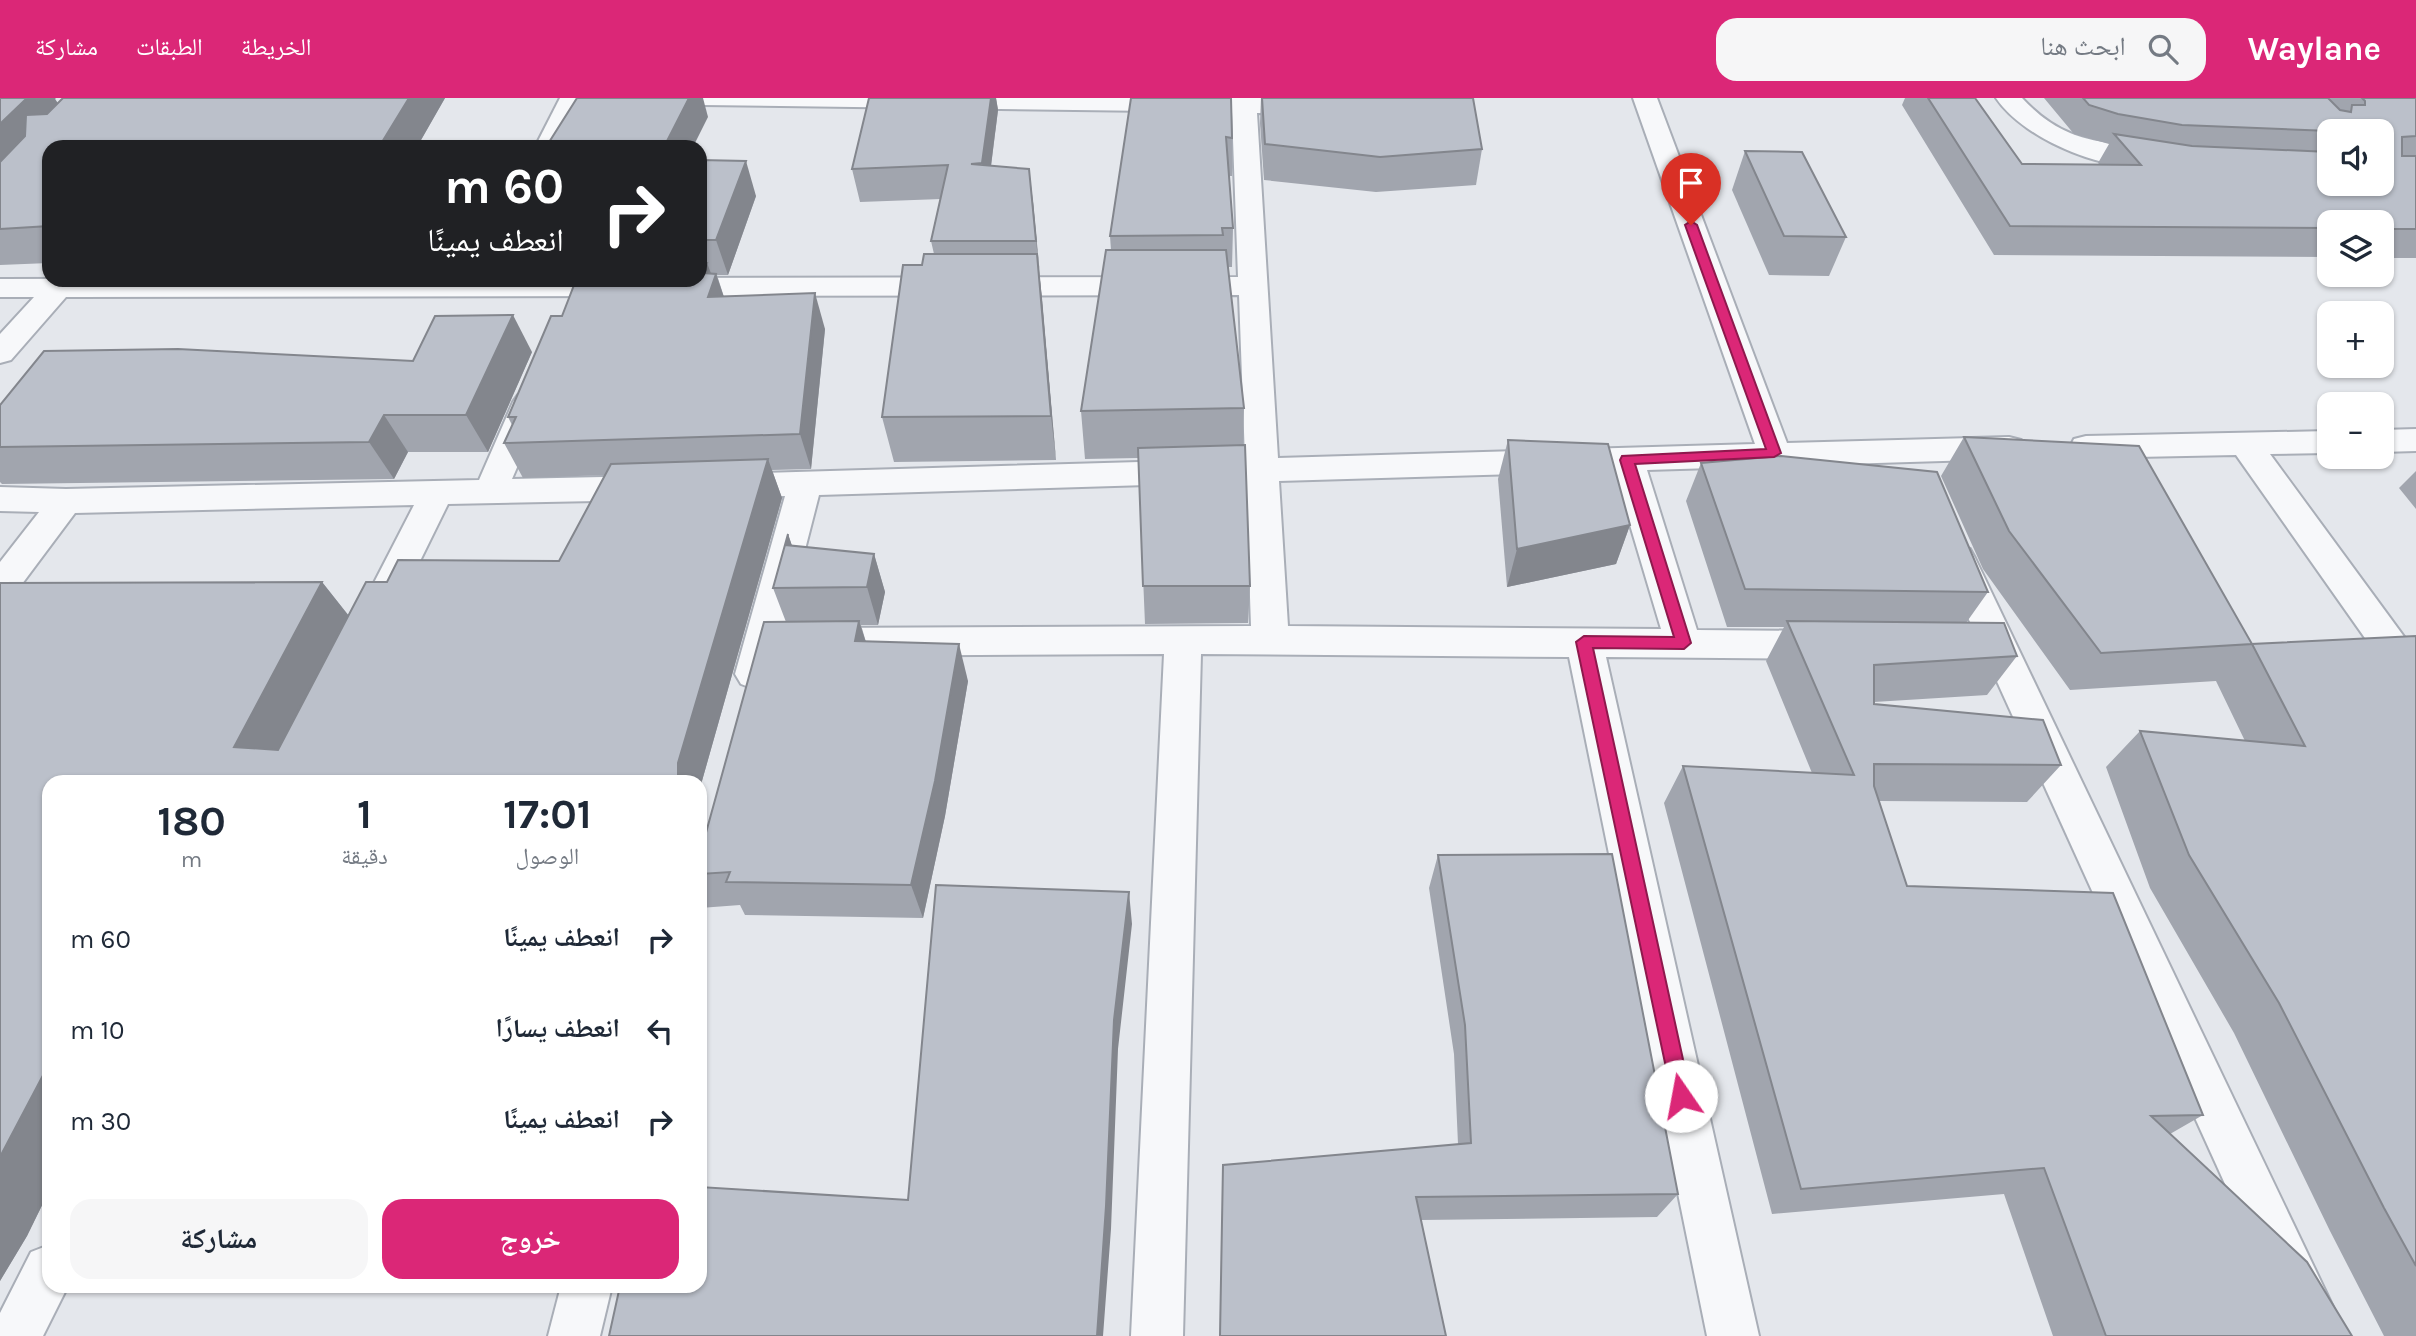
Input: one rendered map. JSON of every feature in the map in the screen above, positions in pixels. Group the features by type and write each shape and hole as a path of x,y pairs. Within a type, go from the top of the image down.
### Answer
{"street":[{"path":"551,140 572,98"},
{"path":"703,98 1244,101 1340,107"},
{"path":"1645,98 1774,453"},
{"path":"2008,98 2039,128 2066,140 2099,151 2137,158 2178,161"},
{"path":"1244,101 1270,641"},
{"path":"505,287 573,299 1254,286"},
{"path":"0,288 199,287"},
{"path":"0,353 57,289"},
{"path":"489,493 542,372"},
{"path":"2394,441 2416,440"},
{"path":"0,499 66,501 489,493 1627,460 1774,453 2317,442"},
{"path":"2246,444 2403,645 2416,682"},
{"path":"1906,450 1924,486"},
{"path":"1627,460 1684,643"},
{"path":"745,706 805,483"},
{"path":"367,632 436,494"},
{"path":"0,587 66,501"},
{"path":"1942,523 1981,646 2321,1336"},
{"path":"763,642 1183,640 1867,645"},
{"path":"1157,1336 1183,640"},
{"path":"1584,642 1733,1336"},
{"path":"16,1336 42,1284"},
{"path":"574,1336 585,1293"}],"building":[{"path":"0,98 27,98 0,124"},
{"path":"63,98 409,98 383,140 42,140 42,226 0,229 0,162 25,136 26,115 47,114"},
{"path":"577,98 689,98 668,140 550,140"},
{"path":"869,98 991,98 982,163 971,164 1029,169 1036,241 931,241 948,165 852,169"},
{"path":"1131,98 1231,98 1232,138 1226,137 1233,228 1222,228 1223,235 1110,236"},
{"path":"1262,98 1473,98 1482,149 1380,157 1265,144"},
{"path":"1928,98 1975,98 2022,164 2141,165 2114,134 2192,146 2317,151 2317,196 2394,196 2394,119 2317,119 2317,130 2182,125 2118,114 2089,105 2083,98 2328,98 2340,110 2351,112 2352,105 2365,105 2362,98 2416,98 2416,136 2402,137 2402,156 2416,156 2416,229 2394,229 2394,210 2317,210 2317,228 2010,226"},
{"path":"1745,151 1802,152 1846,237 1784,236"},
{"path":"707,160 746,161 716,240 707,240"},
{"path":"1106,250 1226,250 1244,408 1081,411"},
{"path":"924,254 1037,254 1051,416 882,417 903,265 922,265"},
{"path":"707,273 716,274 708,297 815,293 800,434 504,443 516,417 508,417 551,316 562,316 573,287 707,287"},
{"path":"513,315 466,415 384,415 369,442 0,447 0,405 44,351 178,349 413,361 435,316"},
{"path":"1964,437 2139,446 2252,644 2101,653 2009,531"},
{"path":"1508,440 1608,444 1630,525 1517,549"},
{"path":"1245,445 1250,586 1143,586 1138,448"},
{"path":"1781,456 1937,472 1988,592 1745,589 1701,463"},
{"path":"768,459 678,763 678,775 42,775 42,1077 0,1157 0,583 322,582 234,747 278,750 366,582 387,582 398,560 559,561 611,464"},
{"path":"788,534 786,545 874,554 867,587 773,588"},
{"path":"859,621 855,641 959,644 935,781 911,885 726,882 730,872 707,874 707,829 764,622"},
{"path":"1787,621 2004,623 2017,656 1874,665 1874,704 2043,720 2061,765 1874,764 1874,786 1907,886 2113,893 2203,1115 2151,1116 2307,1262 2352,1336 2106,1336 2044,1168 1801,1189 1683,766 1854,775"},
{"path":"2416,636 2416,1266 2279,1003 2189,855 2140,731 2305,746 2252,644"},
{"path":"1612,854 1678,1194 1416,1197 1446,1336 1220,1336 1223,1165 1471,1143 1465,1025 1438,855"},
{"path":"936,885 1129,892 1114,1020 1097,1336 609,1336 618,1293 707,1293 707,1187 908,1200"}],"route":[{"path":"1681,1096 1584,642 1684,643 1627,460 1774,453 1691,225"}]}
